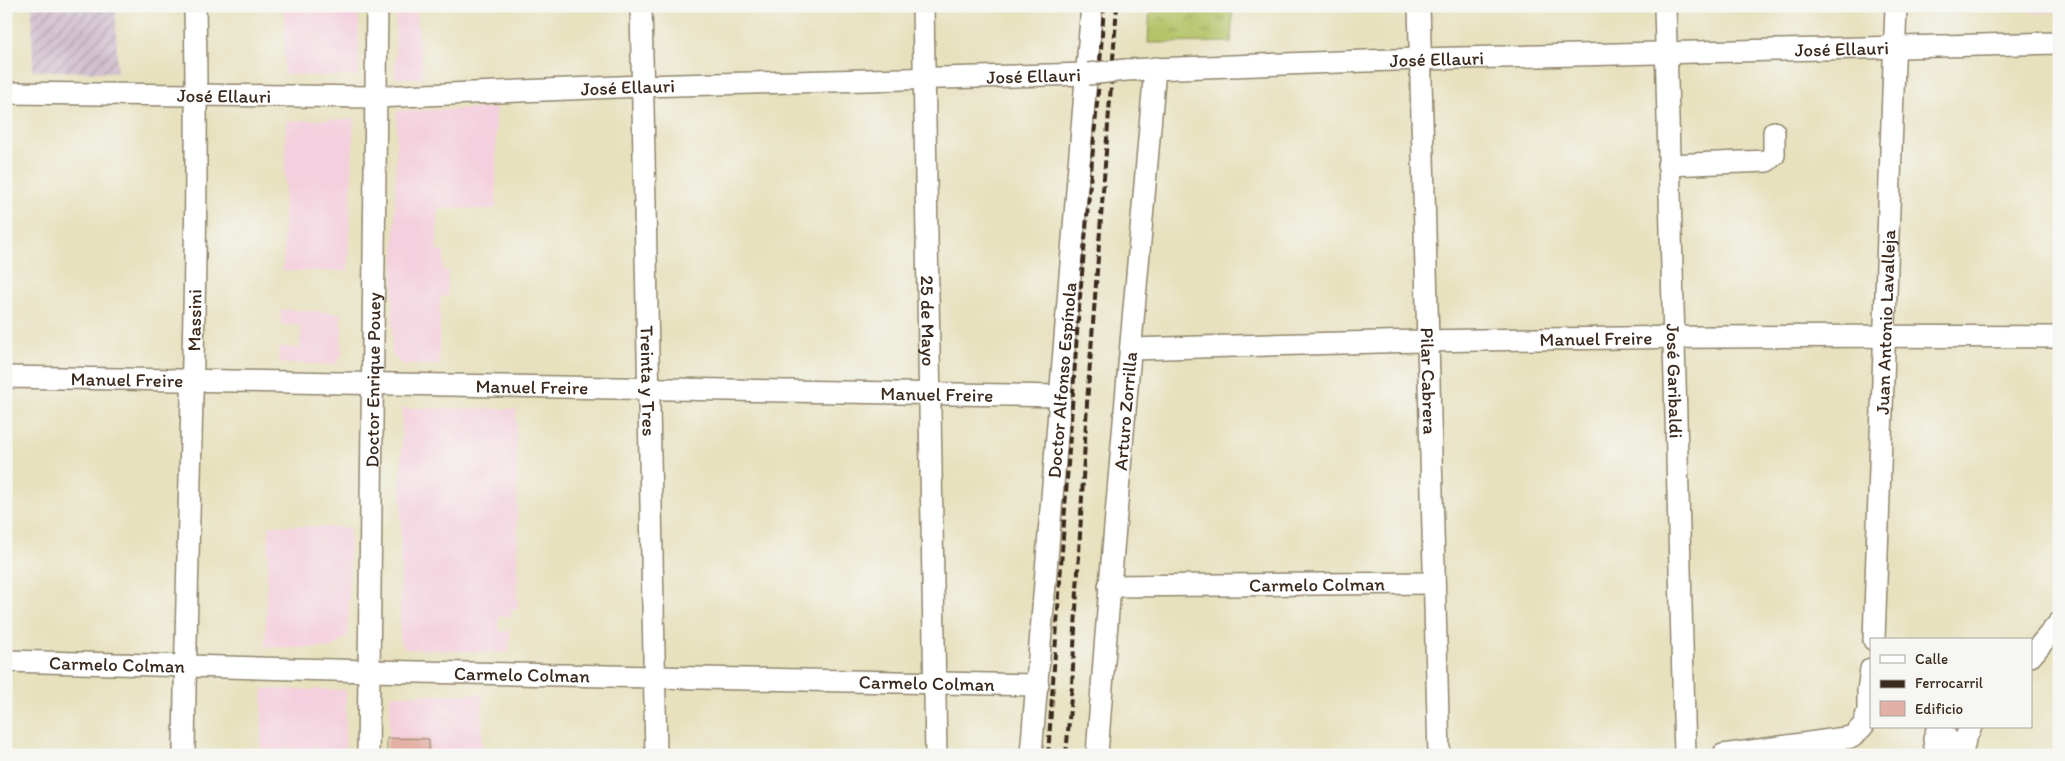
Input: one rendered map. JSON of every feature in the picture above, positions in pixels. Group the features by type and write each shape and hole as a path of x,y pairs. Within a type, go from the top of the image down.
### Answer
{"street":[{"name":"Massini","path":"184,755 193,382 196,96 194,6"},
{"name":"Doctor Enrique Pouey","path":"368,755 376,6"},
{"name":"Treinta y Tres","path":"641,6 656,755"},
{"name":"25 de Mayo","path":"923,6 936,755"},
{"name":"Doctor Alfonso Espínola","path":"1031,755 1038,685 1059,396 1088,74 1092,6"},
{"name":"Pilar Cabrera","path":"1419,6 1426,340 1439,755"},
{"name":"José Garibaldi","path":"1665,6 1685,755"},
{"name":"Juan Antonio Lavalleja","path":"1874,638 1896,6"},
{"name":"José Ellauri","path":"6,93 375,97 642,86 1088,74 1155,68 1420,59 2059,43"},
{"name":"Arturo Zorrilla","path":"1097,755 1109,586 1132,349 1155,68"},
{"path":"1668,165 1767,161 1774,155 1774,132"},
{"name":"Manuel Freire","path":"1132,349 1426,340 1673,336 1884,335 2059,337"},
{"name":"Manuel Freire","path":"6,377 193,382 1059,396"},
{"name":"Carmelo Colman","path":"1109,586 1433,583"},
{"path":"2032,651 2056,633"},
{"path":"2032,655 2056,633"},
{"name":"Carmelo Colman","path":"6,661 370,671 1038,685"},
{"path":"1723,755 1852,737 1863,726 1868,711 1870,676"},
{"path":"1936,755 1934,739 1939,728"},
{"path":"1940,728 1961,755"},
{"path":"1961,755 1965,739 1970,728"}],"shaded area":[{"path":"32,6 116,6 117,72 33,71"},
{"path":"285,6 359,6 358,76 284,75"},
{"path":"396,6 416,6 423,78 398,78 395,75"},
{"path":"2033,6 2059,6 2059,12 2033,13"},
{"path":"496,108 496,209 437,208 437,251 444,252 443,270 448,271 447,297 440,297 439,365 403,365 392,354 397,111"},
{"path":"354,119 348,271 283,271 286,121"},
{"path":"281,309 341,313 342,354 335,365 279,363 279,347 300,348 301,326 281,324"},
{"path":"402,408 516,409 518,609 511,609 511,616 499,616 499,631 510,631 509,653 406,649 400,643"},
{"path":"269,525 350,528 348,635 333,648 265,647"},
{"path":"263,689 346,690 345,753 261,752"},
{"path":"482,694 482,755 389,755 390,698 394,695"}],"green space":[{"path":"1150,6 1233,6 1231,42 1148,43"}],"building":[{"path":"387,738 429,739 429,755 387,755"}],"railway":[{"path":"1048,755 1078,319 1104,6"},
{"path":"1066,755 1072,685 1087,403 1117,6"}]}
